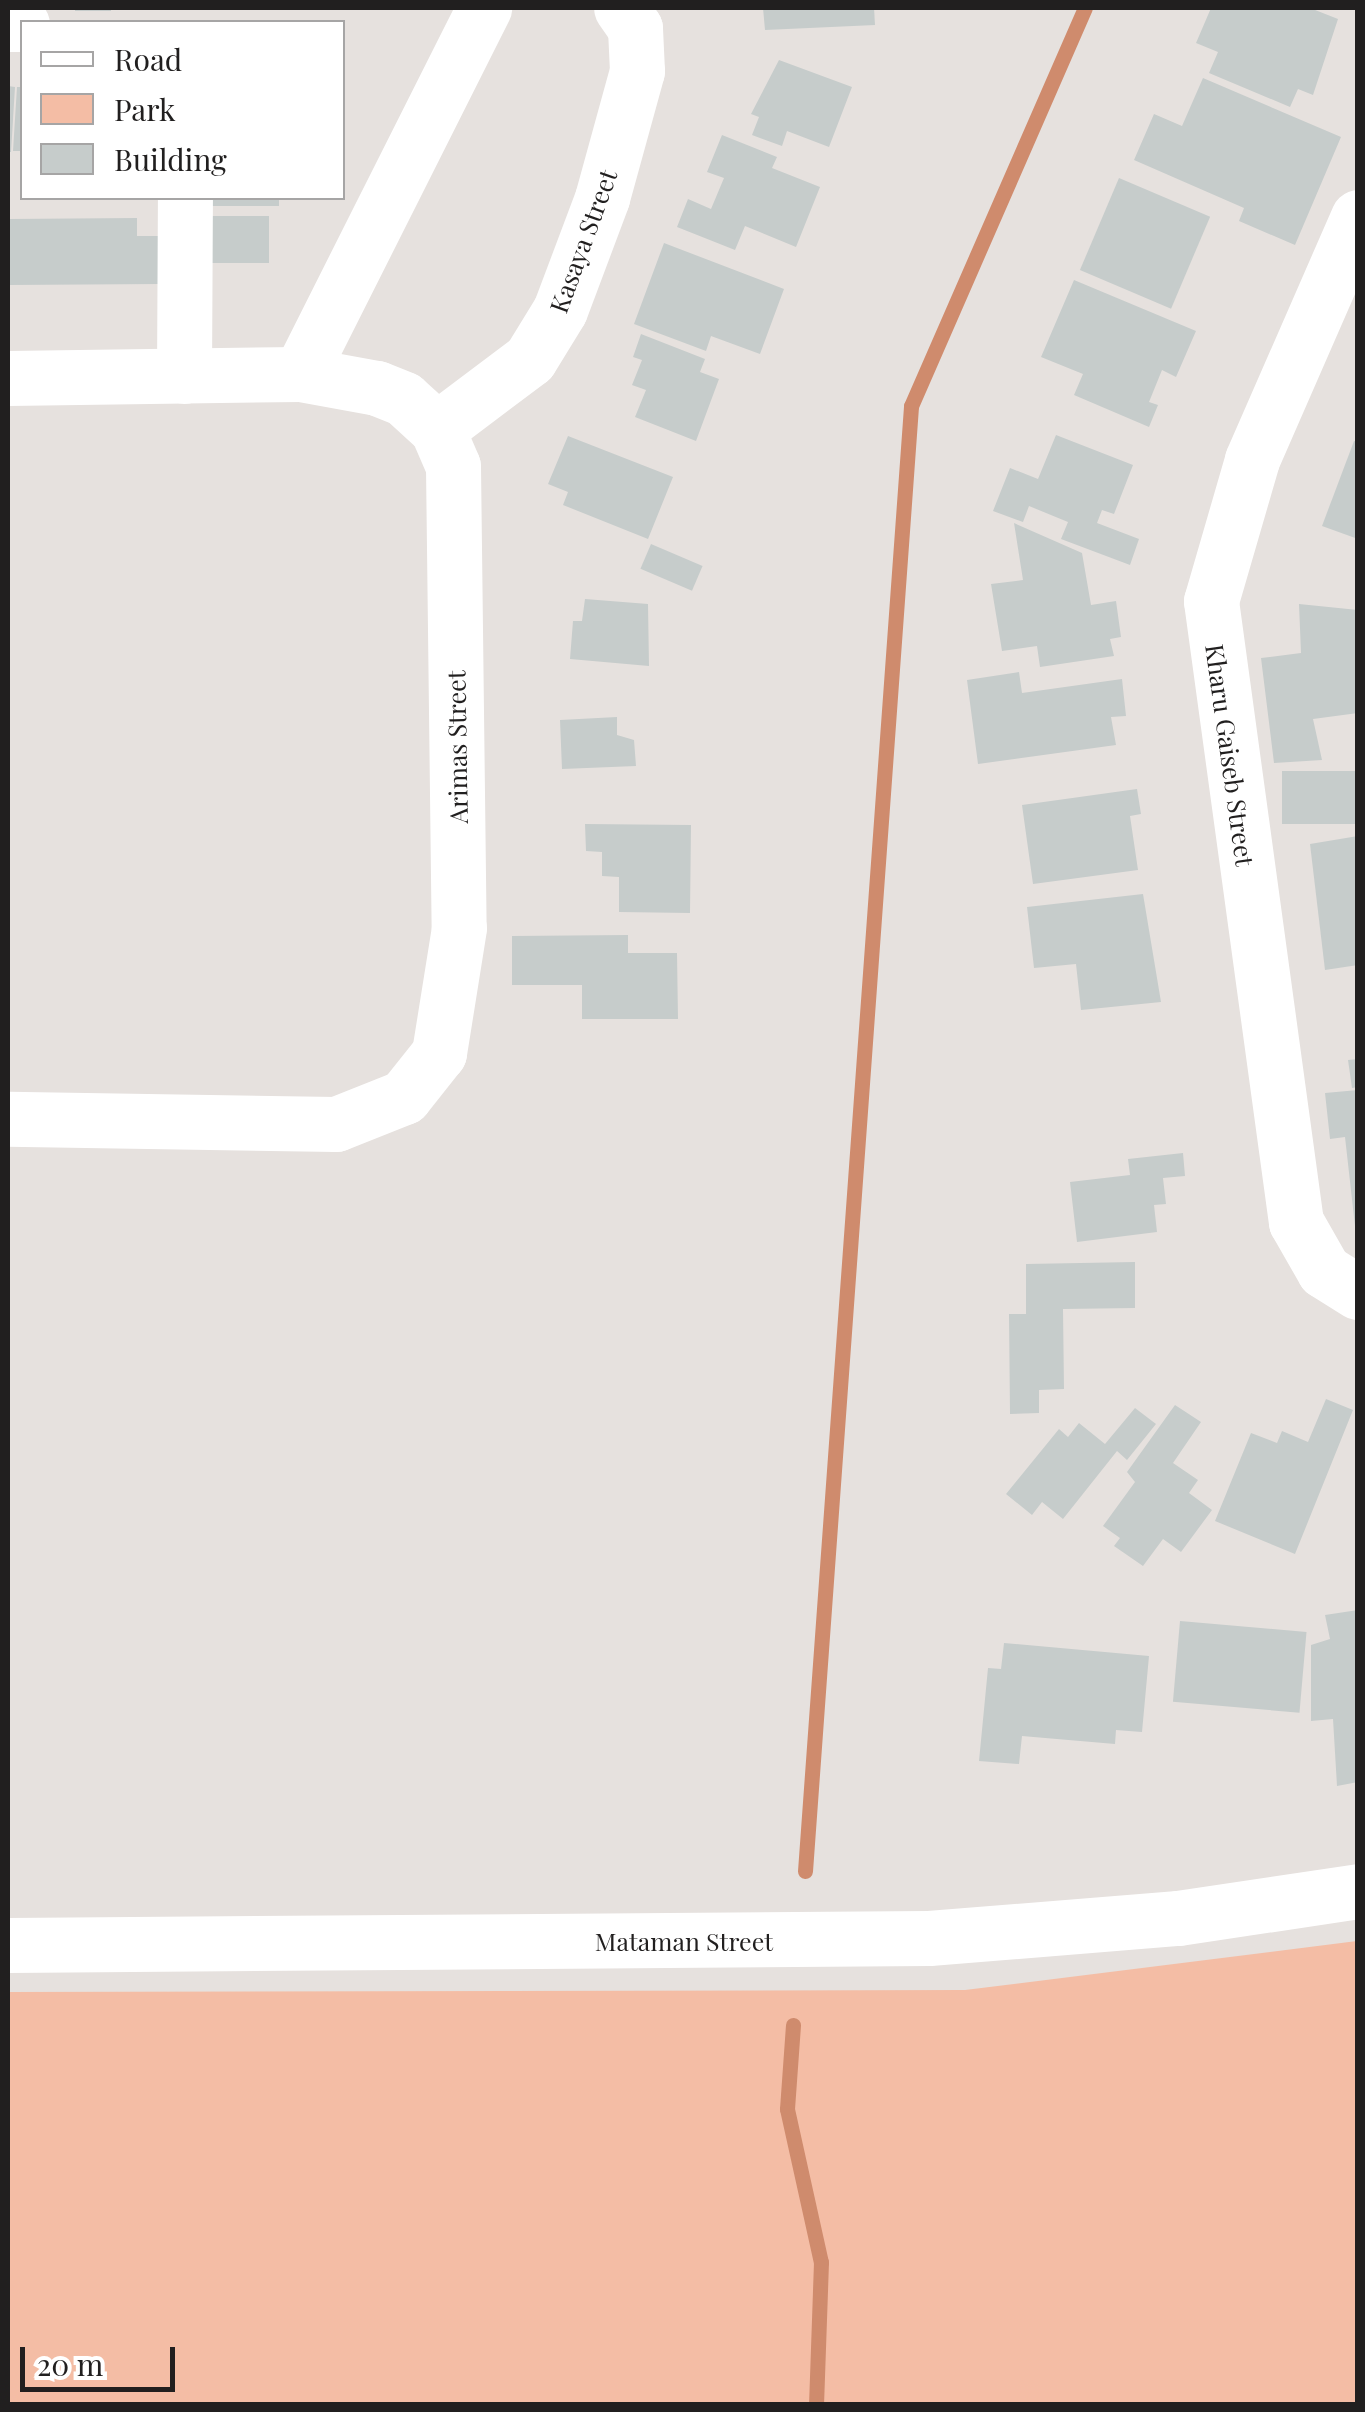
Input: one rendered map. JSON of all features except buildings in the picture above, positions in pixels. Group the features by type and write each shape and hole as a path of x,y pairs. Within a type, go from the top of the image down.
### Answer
{"street":[{"path":"300,374 484,8"},
{"name":"Kasaya Street","path":"438,430 530,359 560,310 602,198 637,72 635,28 621,8"},
{"path":"184,376 185,200"},
{"name":"Kharu Gaiseb Street","path":"1358,217 1252,460 1211,601 1296,1222 1324,1270 1358,1292"},
{"path":"8,378 300,374 377,388 404,400 438,430"},
{"name":"Arimas Street","path":"8,1119 336,1124 404,1097 438,1053 459,928 453,466 438,430"},
{"name":"Mataman Street","path":"8,1945 928,1938 1178,1918 1358,1891"}],"green space":[{"path":"1357,1941 1357,2404 8,2404 8,1992 965,1990"}],"waterway":[{"path":"805,1871 911,406 1085,8"},
{"path":"793,2025 787,2109 821,2262 816,2404"}]}
